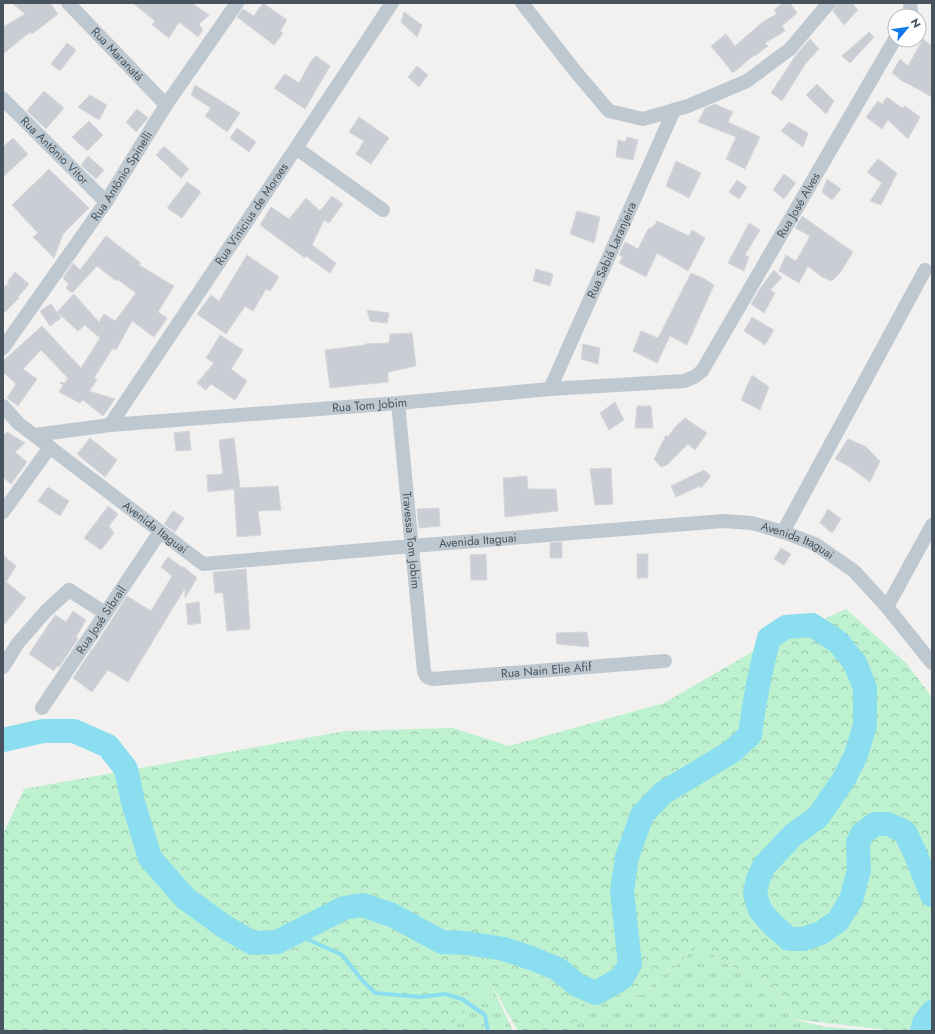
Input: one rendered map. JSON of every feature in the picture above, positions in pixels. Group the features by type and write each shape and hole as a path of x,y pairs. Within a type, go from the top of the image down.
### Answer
{"street":[{"name":"Rua Maranatá","path":"68,3 166,104"},
{"name":"Rua Vinicius de Moraes","path":"110,425 392,3"},
{"path":"522,3 574,71 609,111 643,119 688,106 746,81 790,49 828,3"},
{"name":"Rua Antônio Spinelli","path":"3,348 106,202 166,104 231,5"},
{"name":"Rua José Alves","path":"702,371 890,48"},
{"name":"Rua Antônio Vitor","path":"3,99 106,202"},
{"name":"Rua Sabiá Laranjeira","path":"550,389 674,110"},
{"path":"296,148 383,210"},
{"path":"783,532 925,270"},
{"name":"Rua Tom Jobim","path":"34,435 110,425 398,403 550,389 684,381 694,377 702,371"},
{"name":"Travessa Tom Jobim","path":"398,403 424,672 427,677"},
{"name":"Avenida Itaguai","path":"3,406 18,423 203,564 724,521 752,523 783,532 815,544 854,571 887,607 931,661"},
{"path":"3,512 50,447"},
{"path":"887,607 932,525"},
{"name":"Rua José Sibrail","path":"42,708 160,532"},
{"path":"3,667 18,643 46,611 69,590 105,613"},
{"name":"Rua Nain Elie Afif","path":"427,677 433,679 665,661"}],"green space":[{"path":"846,609 906,663 932,697 932,1029 930,1031 897,1031 792,1019 777,987 753,979 698,946 641,995 586,985 575,1031 518,1031 491,984 445,1031 3,1031 3,834 24,789 345,731 453,728 509,746 664,703 759,648"},
{"path":"698,946 753,979 777,987 792,1019 825,1027 881,1031 574,1031 586,985 641,995"},
{"path":"491,984 513,1031 445,1031"}],"building":[{"path":"12,3 50,3 58,14 32,34 30,32 3,54 3,27 25,14"},
{"path":"133,3 192,3 209,15 199,24 203,30 198,37 179,22 169,38 152,25 155,21"},
{"path":"263,3 287,20 280,31 283,33 274,45 237,17 243,9 254,16"},
{"path":"783,3 790,3 797,13 782,26 785,31 765,43 768,46 755,56 754,55 733,73 711,46 726,34 735,46 764,21 777,14 774,10"},
{"path":"837,3 852,3 858,10 844,25 833,11"},
{"path":"404,12 422,25 417,37 401,22"},
{"path":"869,32 874,37 850,63 842,56"},
{"path":"810,39 819,49 806,63 782,101 771,93 796,55"},
{"path":"927,42 932,46 932,97 905,83 892,73 900,59 908,66 918,48 927,48"},
{"path":"67,43 76,50 60,71 51,64"},
{"path":"316,56 330,66 305,109 274,88 285,74 299,83 311,61"},
{"path":"417,66 428,75 419,87 408,77"},
{"path":"817,84 834,101 826,114 806,95"},
{"path":"195,85 240,113 227,132 205,116 211,108 191,95"},
{"path":"44,91 64,108 46,129 27,111"},
{"path":"90,95 107,105 99,120 78,107"},
{"path":"887,97 902,108 905,106 920,117 908,139 888,120 882,129 866,117 878,101 882,104"},
{"path":"715,104 733,112 728,122 760,137 745,169 726,159 736,137 698,122 705,108"},
{"path":"137,109 148,118 136,132 126,122"},
{"path":"359,117 389,138 371,164 356,154 364,141 349,132"},
{"path":"89,121 103,135 87,151 72,137"},
{"path":"789,122 808,133 803,147 781,131"},
{"path":"237,128 256,142 249,152 230,138"},
{"path":"627,137 638,140 633,160 616,157 618,140 625,142"},
{"path":"13,138 28,154 3,177 3,147"},
{"path":"164,146 189,169 181,178 156,155"},
{"path":"88,156 104,170 96,179 81,165"},
{"path":"878,159 897,173 881,205 870,201 882,183 867,172"},
{"path":"676,161 701,173 689,198 666,186"},
{"path":"49,169 89,208 63,234 54,258 33,237 38,233 12,205"},
{"path":"784,174 796,183 784,199 773,190"},
{"path":"827,179 841,189 832,200 822,192"},
{"path":"737,180 747,187 739,199 729,192"},
{"path":"187,182 201,192 182,218 167,208"},
{"path":"332,196 343,204 329,223 324,220 312,245 336,263 330,273 306,256 305,258 260,225 271,207 289,219 306,198 320,211"},
{"path":"577,211 600,217 594,243 570,234"},
{"path":"802,216 853,252 840,273 832,281 822,277 808,266 799,283 779,271 786,255 796,261 810,236 795,228"},
{"path":"657,221 689,236 692,230 705,238 688,271 657,253 646,277 619,263 623,257 619,255 625,242 638,249 648,229 654,226"},
{"path":"749,223 760,230 745,255 749,257 744,271 728,263"},
{"path":"106,236 141,263 139,265 174,286 158,312 167,318 154,337 132,321 116,350 113,348 94,378 97,380 89,391 115,399 103,416 83,400 80,403 59,392 63,385 60,383 65,383 68,378 41,350 23,369 37,379 18,406 7,398 16,384 3,372 3,361 42,326 81,368 100,338 85,325 78,331 57,312 74,294 99,322 104,314 115,321 136,293 117,279 116,281 97,266 72,293 66,288 69,284 63,278 73,263 80,270"},
{"path":"247,255 279,277 270,291 266,289 253,311 245,306 226,334 197,314 211,295 219,301"},
{"path":"536,269 553,274 550,286 533,281"},
{"path":"774,270 782,278 770,290 775,293 764,313 751,304 761,287"},
{"path":"15,272 29,284 18,297 19,298 3,314 3,288 9,283 8,281"},
{"path":"691,273 714,285 687,345 670,336 657,363 633,351 641,331 658,338"},
{"path":"51,304 61,318 50,326 40,311"},
{"path":"367,310 389,313 387,323 370,321"},
{"path":"752,317 774,330 765,345 744,331"},
{"path":"412,333 416,366 388,372 388,382 330,388 325,350 365,344 389,343 390,334"},
{"path":"220,335 243,350 231,369 247,381 235,400 211,384 206,390 197,383 214,363 206,358"},
{"path":"583,344 600,348 598,364 581,359"},
{"path":"752,375 769,387 760,410 741,400"},
{"path":"615,402 624,420 609,430 600,413"},
{"path":"637,406 651,406 653,428 635,428"},
{"path":"685,418 707,433 695,450 688,444 667,465 661,467 654,459 666,435 668,437 675,427"},
{"path":"189,431 191,450 176,451 174,433"},
{"path":"7,432 25,443 15,452 27,462 11,484 3,477 3,436"},
{"path":"90,438 117,460 105,477 77,454"},
{"path":"234,438 240,488 278,486 281,510 258,511 261,535 237,537 234,489 208,492 207,475 223,474 219,440"},
{"path":"848,439 865,446 880,461 870,482 850,467 835,459"},
{"path":"611,468 613,504 595,505 590,469"},
{"path":"704,470 711,476 701,488 700,486 676,497 671,486"},
{"path":"527,476 528,489 556,489 558,511 505,517 503,478"},
{"path":"48,487 69,501 60,516 38,501"},
{"path":"108,506 118,514 109,526 114,533 101,550 84,538"},
{"path":"439,508 440,526 419,528 417,509"},
{"path":"828,509 841,519 832,533 820,523"},
{"path":"173,511 184,518 175,532 164,524"},
{"path":"562,542 562,558 550,558 550,543"},
{"path":"781,548 791,554 784,565 774,559"},
{"path":"486,554 487,580 471,580 470,555"},
{"path":"637,554 648,554 648,578 637,578"},
{"path":"3,555 16,566 6,582 26,598 3,626"},
{"path":"168,557 183,568 183,566 197,578 185,598 185,588 128,682 108,670 92,692 73,678 127,596 151,611 172,576 161,567"},
{"path":"246,569 250,629 227,631 223,593 215,593 213,572"},
{"path":"199,602 201,623 188,625 186,604"},
{"path":"73,611 86,620 76,637 78,639 59,667 57,666 54,671 29,654 55,615 66,622"},
{"path":"587,632 589,647 557,644 556,633"}],"waterway":[{"path":"3,740 43,731 74,731 108,746 126,769 133,802 150,858 185,898 225,927 253,943 277,942 344,908 362,905 392,915 442,942 467,943 504,949 531,958 558,969 577,985 596,993 622,978 630,964 622,891 627,857 642,815 663,793 731,752 750,735 753,711 769,638 786,627 812,625 838,642 855,663 865,688 865,725 856,755 844,779 818,817 793,835 764,866 758,879 755,894 760,910 771,923 789,939 803,939 821,933 838,921 851,900 859,870 858,842 862,834 875,824 888,824 905,832 932,895"},
{"path":"294,933 342,955 362,980 375,993 421,997 445,994 462,999 485,1015 488,1031"},
{"path":"922,1031 924,1023 932,1012"}]}
